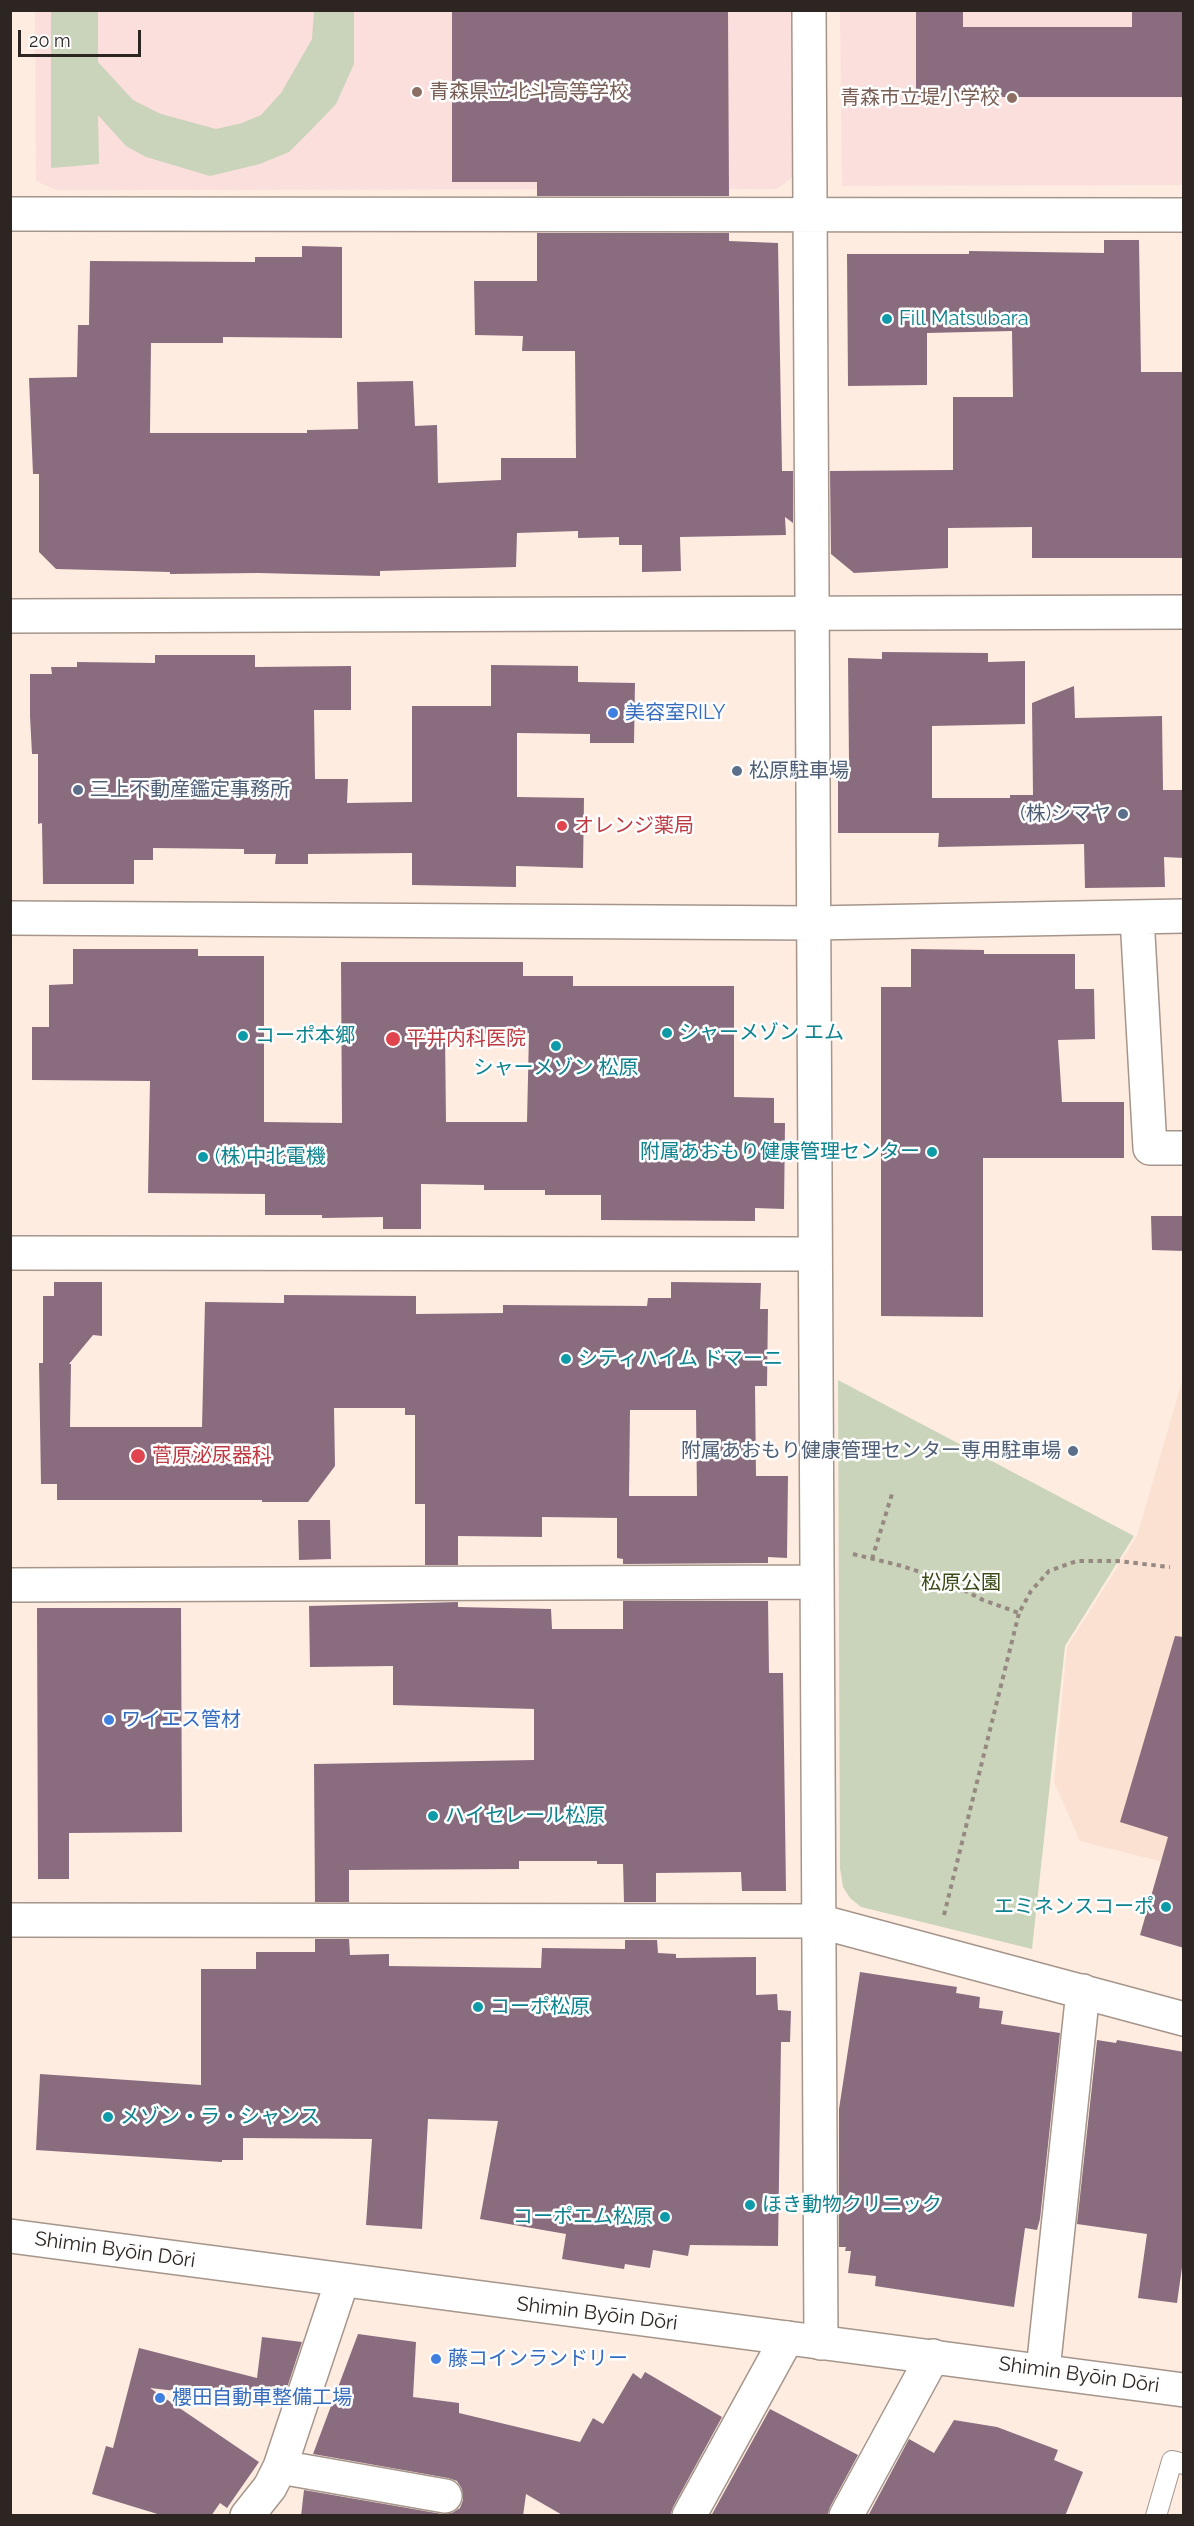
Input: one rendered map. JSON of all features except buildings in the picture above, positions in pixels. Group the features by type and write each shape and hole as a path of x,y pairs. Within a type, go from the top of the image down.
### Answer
{"street":[{"path":"809,10 821,2343"},
{"path":"10,214 1184,215"},
{"path":"10,616 1184,612"},
{"path":"10,918 813,923 1184,916"},
{"path":"1137,917 1150,1148 1184,1148"},
{"path":"10,1253 814,1254"},
{"path":"10,1585 817,1567"},
{"path":"10,1920 818,1921 1184,2019"},
{"path":"1043,2370 1083,1991"},
{"name":"Shimin Byōin Dōri","path":"10,2236 1184,2390"},
{"path":"247,2516 270,2487 280,2467 342,2281"},
{"path":"689,2516 787,2338"},
{"path":"846,2516 933,2356"},
{"path":"280,2467 445,2496"}],"lane":[{"path":"1156,2516 1172,2461 1184,2464"}],"path":[{"path":"872,1558 892,1494"},
{"path":"817,1567 853,1554 872,1558 944,1580 983,1600 1018,1613"},
{"path":"935,1952 1018,1613 1031,1591 1049,1571 1077,1561 1117,1561 1170,1567"}],"shaded area":[{"name":"青森県立北斗高等学校","path":"35,11 797,11 798,173 777,189 56,190 36,181"},
{"name":"青森市立堤小学校","path":"840,11 1183,11 1183,185 842,186"},
{"path":"1183,1378 1183,1867 1080,1841 1054,1782 1067,1647 1137,1536"}],"green space":[{"path":"51,11 98,11 98,62 133,100 161,114 216,129 242,123 261,115 281,93 312,39 314,11 354,11 354,64 336,104 289,152 260,164 210,176 146,157 126,146 98,115 99,164 51,168"},
{"name":"松原公園","path":"838,1380 1134,1536 1065,1646 1032,1949 861,1907 850,1898 843,1887 840,1868"}],"place":[{"name":"青森県立北斗高等学校","path":"417,92"},
{"name":"青森市立堤小学校","path":"1012,98"},
{"name":"Fill Matsubara","path":"887,319"},
{"name":"美容室RILY","path":"613,713"},
{"name":"松原駐車場","path":"737,771"},
{"name":"三上不動産鑑定事務所","path":"78,790"},
{"name":"(株)シマヤ","path":"1123,814"},
{"name":"オレンジ薬局","path":"562,826"},
{"name":"シャーメゾン エム","path":"667,1033"},
{"name":"コーポ本郷","path":"243,1036"},
{"name":"平井内科医院","path":"393,1039"},
{"name":"シャーメゾン 松原","path":"556,1046"},
{"name":"附属あおもり健康管理センター","path":"932,1152"},
{"name":"(株)中北電機","path":"203,1157"},
{"name":"シティハイム ドマーニ","path":"566,1359"},
{"name":"附属あおもり健康管理センター専用駐車場","path":"1073,1451"},
{"name":"菅原泌尿器科","path":"138,1456"},
{"name":"ワイエス管材","path":"109,1720"},
{"name":"ハイセレール松原","path":"433,1816"},
{"name":"エミネンスコーポ","path":"1166,1907"},
{"name":"コーポ松原","path":"478,2007"},
{"name":"メゾン・ラ・シャンス","path":"108,2117"},
{"name":"ほき動物クリニック","path":"750,2205"},
{"name":"コーポエム松原","path":"665,2217"},
{"name":"藤コインランドリー","path":"436,2359"},
{"name":"櫻田自動車整備工場","path":"160,2398"}]}
